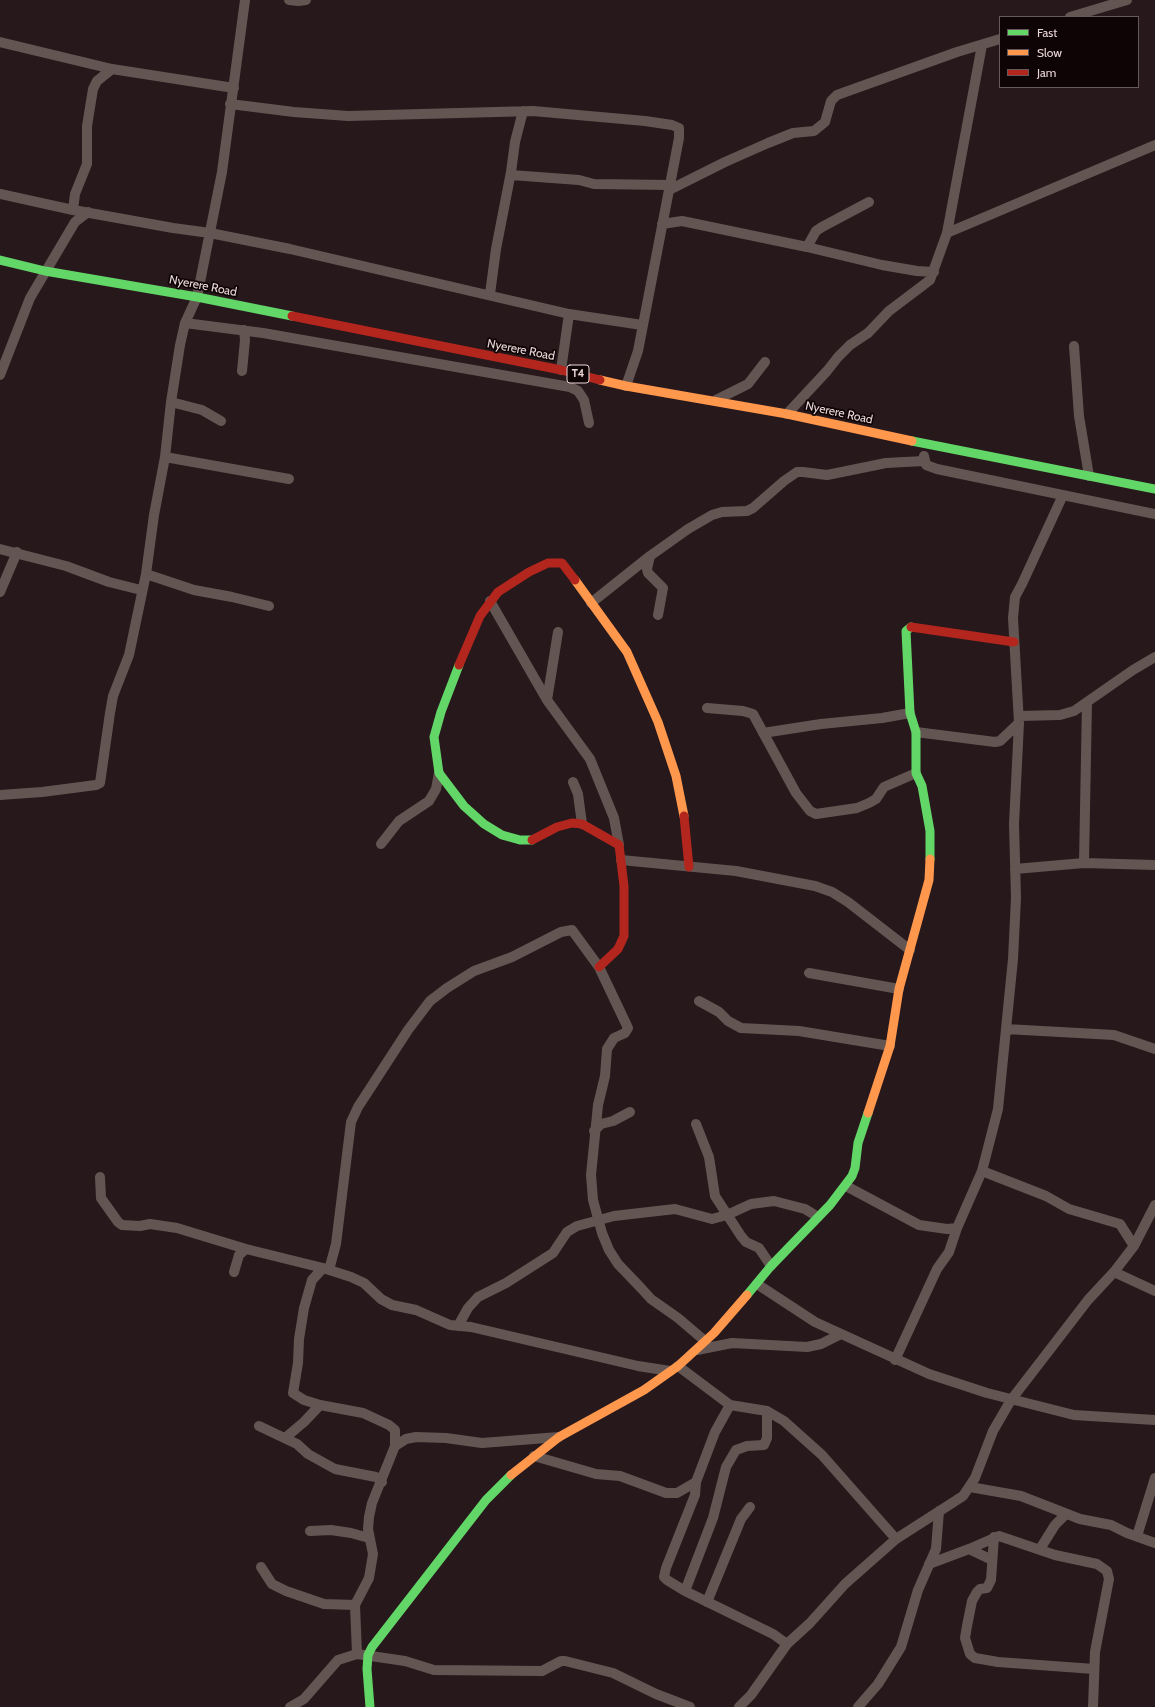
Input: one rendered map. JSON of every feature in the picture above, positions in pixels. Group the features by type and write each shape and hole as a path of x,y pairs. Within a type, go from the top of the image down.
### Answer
{"main road":[{"name":"Nyerere Road","path":"0,260 45,270 198,297 561,370 626,386 787,414 926,444 1155,489"},
{"path":"599,967 618,949 624,936 624,886 619,845 582,824 564,824 530,841 502,835 484,824 464,806 439,773 434,752 434,737 441,712 472,634 490,601 498,592 529,572 548,563 562,563 627,652 658,722 676,776 684,816 689,867"},
{"path":"370,1707 367,1668 368,1655 372,1647 486,1500 515,1471 559,1437 644,1390 694,1351 705,1341 757,1284 771,1266 846,1186 855,1168 858,1143 890,1046 899,989 929,880 931,850 927,809 922,786 916,773 916,732 910,713 906,631 908,628 914,626 1014,642"}],"street":[{"path":"0,795 42,792 96,785 100,783 113,696 129,655 146,574 154,515 165,457 170,402 185,323 198,297 222,172 245,0"},
{"path":"289,0 298,2 306,0"},
{"path":"1073,16 1127,0"},
{"path":"511,176 572,179 594,184 670,188 768,142 793,133 814,131 825,122 831,101 837,94 999,39"},
{"path":"3,44 112,69 234,88"},
{"path":"787,414 828,371 838,357 850,345 868,334 889,311 930,280 947,233 982,45"},
{"path":"73,210 75,194 87,164 87,126 93,89 97,81 112,69"},
{"path":"230,104 294,112 348,116 523,111 606,117 663,123 676,127 680,132 670,188 638,351 626,386"},
{"path":"490,294 496,250 511,176 515,142 523,111"},
{"path":"947,233 1155,145"},
{"path":"0,194 73,210 210,233 290,249 490,294 569,314 642,325"},
{"path":"807,247 816,232 822,227 869,202"},
{"path":"0,375 30,298 45,270 75,222 88,212"},
{"path":"662,224 682,222 807,247 882,265 917,271 934,272"},
{"path":"561,370 569,314"},
{"path":"185,323 244,330 570,388 578,391 584,400 589,423"},
{"path":"242,371 245,340 244,330"},
{"path":"1074,346 1079,416 1089,476"},
{"path":"714,401 748,384 765,362"},
{"path":"170,402 202,410 221,421"},
{"path":"926,444 924,461 926,465 937,469 1155,514"},
{"path":"165,457 289,478"},
{"path":"591,603 650,556 688,529 712,515 722,512 747,511 753,508 784,481 797,472 827,475 886,462 924,461"},
{"path":"895,1360 937,1269 949,1252 957,1228 982,1171 998,1108 1016,898 1014,824 1019,720 1013,618 1015,596 1063,495"},
{"path":"0,548 66,566 114,584 142,590"},
{"path":"0,592 17,552"},
{"path":"650,556 647,569 648,573 663,588 658,615"},
{"path":"146,574 194,590 232,596 269,606"},
{"path":"490,601 547,700 590,759 614,818 619,845"},
{"path":"547,700 558,632"},
{"path":"916,732 995,742 1000,741 1019,720 1060,715 1074,711 1133,670 1155,657"},
{"path":"1084,864 1087,702"},
{"path":"707,708 749,712 753,714 796,793 810,811 816,814 857,808 876,799 884,787 916,773"},
{"path":"763,733 910,713"},
{"path":"381,844 399,821 429,801 436,789 439,773"},
{"path":"573,782 578,794 582,824"},
{"path":"621,860 736,871 777,878 832,892 848,902 910,950"},
{"path":"1015,869 1084,864 1155,865"},
{"path":"357,1654 355,1605 369,1578 373,1554 369,1538 369,1523 372,1504 395,1446 395,1430 389,1425 363,1413 320,1405 295,1396 292,1388 298,1363 300,1330 310,1284 315,1276 326,1269 336,1244 351,1122 358,1107 395,1049 430,1001 437,994 474,972 512,957 566,930 574,931 599,967 628,1028 625,1033 614,1038 607,1049 605,1076 598,1105 594,1131 591,1175 598,1220 609,1250 618,1264 651,1299 678,1318 705,1341"},
{"path":"809,974 899,989"},
{"path":"698,1001 719,1012 728,1021 741,1028 799,1031 890,1046"},
{"path":"1006,1028 1114,1036 1155,1049"},
{"path":"594,1131 601,1124 617,1119 630,1112"},
{"path":"696,1124 708,1152 715,1196 741,1236 746,1242 759,1248 771,1266"},
{"path":"982,1171 1046,1196 1069,1209 1120,1224 1134,1246"},
{"path":"100,1177 101,1198 118,1222 122,1225 140,1226 150,1224 177,1228 326,1269 351,1277 364,1284 381,1299 392,1305 416,1310 444,1323 638,1366 674,1368 730,1405 767,1411 784,1421 822,1455 896,1539"},
{"path":"846,1186 919,1225 933,1228 957,1228"},
{"path":"458,1326 468,1308 478,1297 506,1283 553,1253 567,1232 573,1227 634,1212 675,1209 682,1209 708,1218 728,1215 751,1204 774,1201 805,1209 818,1217"},
{"path":"739,1707 751,1695 787,1644 810,1623 844,1584 896,1539 963,1496 970,1487 993,1431 1011,1400 1088,1300 1114,1272 1134,1246 1155,1205"},
{"path":"234,1272 239,1255 246,1248"},
{"path":"1114,1272 1155,1291"},
{"path":"757,1284 801,1313 841,1334 895,1360 929,1374 1011,1400 1074,1415 1155,1420"},
{"path":"694,1351 732,1343 807,1346 821,1344 841,1334"},
{"path":"285,1438 304,1422 320,1405"},
{"path":"730,1405 715,1432 696,1482 695,1495 665,1572 665,1578 685,1591 773,1634 787,1644"},
{"path":"685,1591 708,1533 718,1502 722,1477 729,1461 736,1450 740,1448 764,1445 767,1438 767,1411"},
{"path":"259,1426 297,1444 308,1454 335,1469 376,1477 382,1482"},
{"path":"395,1446 406,1439 416,1437 446,1438 482,1443 559,1437"},
{"path":"534,1456 596,1474 620,1476 670,1494 677,1493 696,1482"},
{"path":"1137,1536 1155,1478"},
{"path":"970,1487 1021,1496 1066,1514 1092,1522 1111,1525 1155,1543"},
{"path":"707,1602 741,1519 750,1507"},
{"path":"858,1707 878,1684 901,1647 918,1590 937,1540 939,1511"},
{"path":"1040,1550 1055,1525 1066,1514"},
{"path":"310,1530 351,1532 369,1538"},
{"path":"929,1564 969,1549 994,1537 1004,1537 1055,1555 1097,1564 1107,1571 1109,1579 1097,1634 1093,1707"},
{"path":"994,1537 990,1585 977,1592 970,1610 965,1638 970,1654 976,1658 998,1662 1094,1669"},
{"path":"969,1549 992,1560"},
{"path":"261,1568 272,1584 286,1591 324,1604 355,1605"},
{"path":"290,1707 304,1699 338,1660 357,1654 405,1660 434,1670 542,1671 565,1661 612,1673 656,1694 690,1707"}],"traffic: fast":[{"path":"0,260 45,271 197,297 292,316"},
{"path":"912,441 1155,489"},
{"path":"911,627 906,631 910,713 916,732 916,773 922,786 930,831 930,859"},
{"path":"459,665 441,712 434,737 439,773 464,806 484,824 502,835 520,840 532,840"},
{"path":"747,1295 771,1266 830,1205 852,1176 855,1168 858,1143 868,1113"},
{"path":"370,1707 367,1669 368,1655 372,1647 486,1500 511,1475"}],"traffic: slow":[{"path":"600,380 626,386 787,414 912,441"},
{"path":"575,580 627,652 658,722 676,776 684,816"},
{"path":"868,1113 890,1046 899,989 929,880 930,859"},
{"path":"511,1475 559,1437 644,1390 678,1366 714,1333 747,1295"}],"traffic: jam":[{"path":"292,316 561,370 600,380"},
{"path":"459,665 480,616 498,592 529,572 548,563 562,563 575,580"},
{"path":"911,627 1014,642"},
{"path":"684,816 689,867"},
{"path":"532,840 557,827 572,823 582,824 619,845 624,886 624,936 618,949 599,967"}]}
